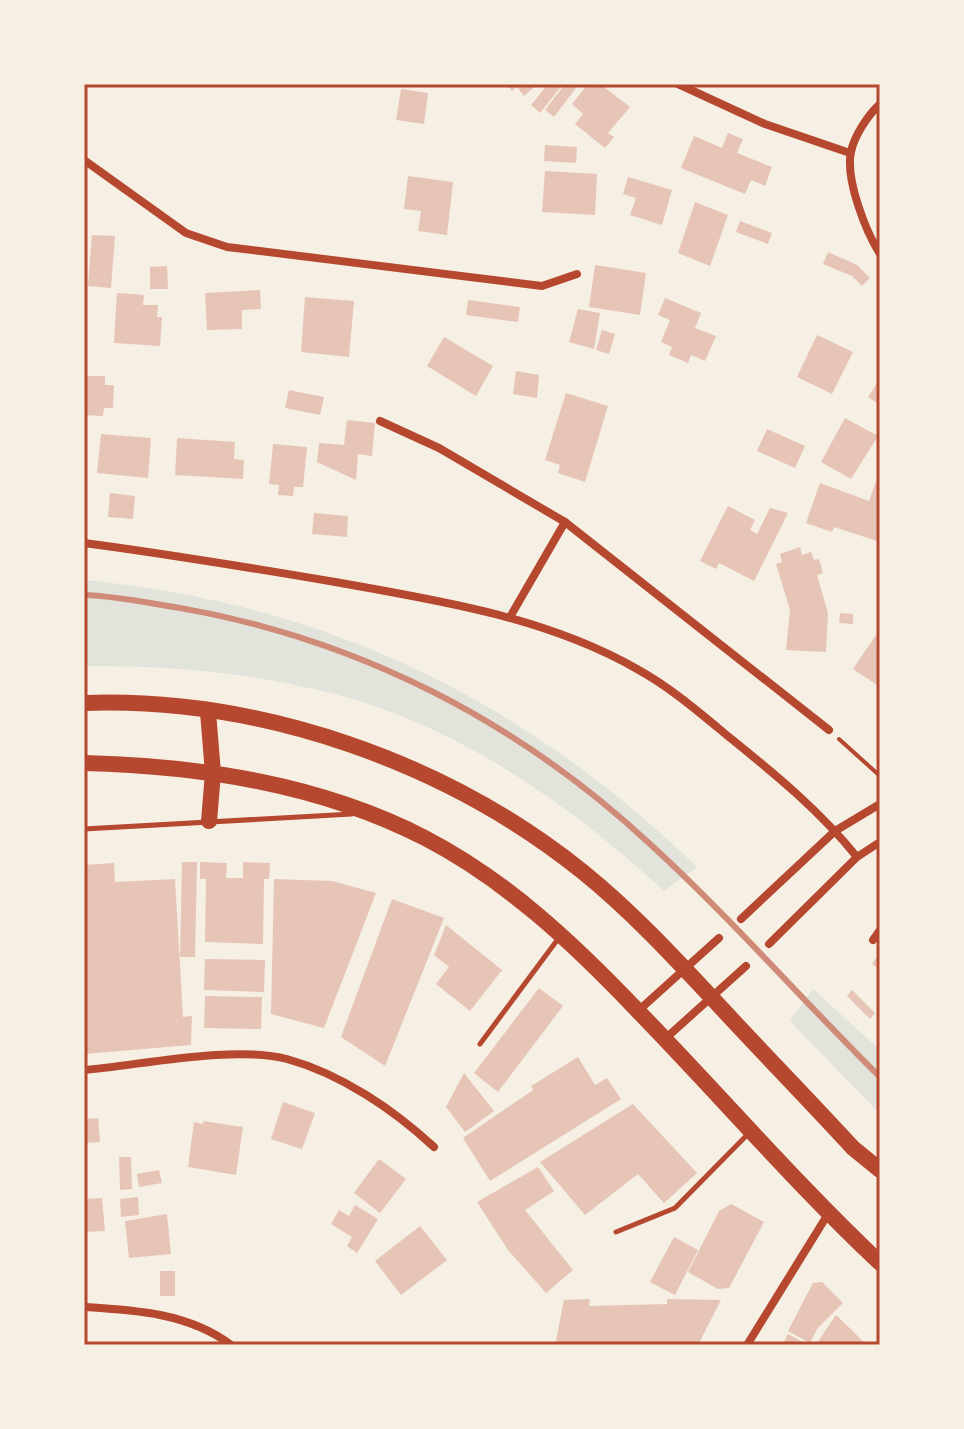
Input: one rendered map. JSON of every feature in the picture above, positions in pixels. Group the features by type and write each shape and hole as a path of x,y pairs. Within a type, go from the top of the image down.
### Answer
{"main road":[{"path":"84,703 208,712 286,725 345,741 411,768 506,817 583,872 686,969 853,1148 880,1170"},
{"path":"208,712 213,773 209,821"},
{"path":"84,763 150,765 260,780 369,813 426,838 489,878 561,935 666,1038 828,1214 880,1263"}],"street":[{"path":"678,84 765,124 850,153"},
{"path":"880,104 863,126 850,153 856,197 880,254"},
{"path":"84,160 186,233 205,241 275,255 542,286 577,274"},
{"path":"380,421 439,448 565,522 829,730"},
{"path":"510,617 565,522"},
{"path":"84,543 212,560 426,598 510,617 637,668 758,761 835,831 857,857"},
{"path":"741,919 835,831 880,804"},
{"path":"769,944 857,857 880,842"},
{"path":"873,940 880,930"},
{"path":"638,1011 719,938"},
{"path":"666,1038 746,966"},
{"path":"84,1070 220,1056 286,1059 338,1079 410,1125 434,1147"},
{"path":"747,1345 828,1214"},
{"path":"84,1307 183,1320 200,1325 231,1345"}],"lane":[{"path":"84,829 369,813"},
{"path":"480,1044 561,935"},
{"path":"616,1232 675,1208 751,1131"}],"path":[{"path":"829,730 880,776"}],"shaded area":[{"path":"84,580 172,592 257,611 338,637 416,669 490,708 562,755 631,807 697,867 664,891 591,829 512,773 427,727 383,709 307,687 244,676 148,667 84,666"},
{"path":"813,989 880,1050 880,1114 790,1021"}],"building":[{"path":"506,84 538,84 524,96 517,87 512,91"},
{"path":"548,84 563,84 540,113 531,105"},
{"path":"565,84 579,84 554,117 545,110"},
{"path":"588,84 600,84 630,107 608,133 614,137 605,148 575,124 583,114 572,104"},
{"path":"401,89 428,93 424,124 396,120"},
{"path":"728,133 743,139 737,153 772,167 765,186 751,180 745,194 681,168 694,136 722,148"},
{"path":"545,145 577,147 576,163 544,161"},
{"path":"545,171 597,174 595,215 542,212"},
{"path":"408,176 453,182 447,235 418,231 421,211 404,209"},
{"path":"628,177 672,190 662,225 630,215 636,198 623,194"},
{"path":"695,202 728,215 710,266 678,253"},
{"path":"740,221 772,233 768,244 736,232"},
{"path":"92,235 115,236 111,288 88,286"},
{"path":"828,252 857,265 870,278 862,286 852,276 823,264"},
{"path":"595,265 646,273 640,315 589,307"},
{"path":"167,266 168,289 150,289 150,267"},
{"path":"260,290 261,309 242,310 242,329 207,330 205,293"},
{"path":"117,293 144,295 143,305 158,305 157,317 162,317 160,346 114,343"},
{"path":"305,297 354,301 349,357 301,352"},
{"path":"665,298 701,313 695,328 716,336 705,361 691,355 688,363 669,355 672,347 661,342 670,320 658,315"},
{"path":"468,300 520,307 518,322 466,315"},
{"path":"578,309 600,313 594,349 569,342"},
{"path":"602,330 615,334 609,354 596,350"},
{"path":"817,335 853,352 832,394 797,377"},
{"path":"444,337 493,366 476,396 427,366"},
{"path":"516,371 539,375 537,398 513,394"},
{"path":"84,376 105,376 105,385 114,385 113,408 104,408 103,416 84,415"},
{"path":"880,378 880,405 868,397"},
{"path":"289,390 324,397 320,415 285,408"},
{"path":"566,393 608,406 585,482 558,473 560,465 545,460"},
{"path":"845,418 878,436 851,479 821,462"},
{"path":"347,420 375,423 372,456 358,454 356,480 317,462 319,443 344,445"},
{"path":"767,429 805,446 795,468 757,451"},
{"path":"101,434 151,438 148,478 97,473"},
{"path":"177,438 235,442 234,459 244,460 243,479 175,475"},
{"path":"273,444 307,447 303,487 294,487 293,496 278,495 279,485 269,484"},
{"path":"880,471 880,542 834,527 832,532 806,523 820,483 869,501"},
{"path":"110,493 135,496 133,519 108,517"},
{"path":"728,506 755,520 750,530 757,534 770,508 788,513 754,581 719,563 716,569 700,561"},
{"path":"314,513 348,516 347,537 312,534"},
{"path":"800,547 802,555 811,552 814,560 819,559 823,573 817,575 828,613 826,652 786,650 790,610 776,564 782,562 780,554"},
{"path":"840,613 853,614 853,624 839,623"},
{"path":"876,635 880,638 880,687 853,669"},
{"path":"182,862 197,862 195,957 180,957"},
{"path":"200,862 227,863 226,878 243,878 243,862 270,863 269,879 264,879 263,944 205,942 206,879 200,879"},
{"path":"114,863 115,882 175,879 183,1017 192,1016 191,1045 84,1054 84,865"},
{"path":"274,879 332,881 376,893 324,1028 271,1014"},
{"path":"392,899 444,918 385,1066 341,1037"},
{"path":"446,925 502,970 470,1011 436,984 449,967 434,955"},
{"path":"880,952 880,970 872,964"},
{"path":"205,959 265,960 264,992 204,990"},
{"path":"539,988 563,1006 498,1092 474,1073"},
{"path":"852,990 875,1013 870,1019 847,996"},
{"path":"205,996 262,997 261,1029 204,1028"},
{"path":"578,1057 595,1085 607,1078 621,1099 490,1181 463,1138 533,1090 531,1086"},
{"path":"464,1073 494,1111 465,1132 446,1107"},
{"path":"283,1102 315,1113 302,1149 271,1139"},
{"path":"633,1104 697,1173 664,1203 638,1174 585,1215 540,1162"},
{"path":"98,1118 100,1142 84,1143 84,1119"},
{"path":"203,1121 243,1127 236,1175 188,1167 194,1122 203,1124"},
{"path":"119,1157 131,1157 132,1189 120,1190"},
{"path":"379,1159 406,1179 380,1213 354,1193"},
{"path":"538,1167 554,1191 525,1210 573,1270 546,1293 508,1250 477,1202"},
{"path":"159,1170 162,1183 139,1187 137,1174"},
{"path":"138,1197 139,1215 121,1217 120,1199"},
{"path":"102,1198 105,1231 84,1232 84,1199"},
{"path":"731,1204 764,1222 729,1288 718,1289 688,1272 719,1211"},
{"path":"355,1205 378,1219 357,1253 347,1246 352,1237 331,1224 339,1210 349,1216"},
{"path":"167,1214 171,1254 129,1258 125,1221"},
{"path":"420,1226 447,1260 401,1295 375,1261"},
{"path":"674,1237 698,1250 675,1295 650,1282"},
{"path":"160,1271 175,1271 175,1296 160,1296"},
{"path":"822,1282 843,1303 817,1329 810,1343 788,1331 813,1283"},
{"path":"590,1299 589,1306 667,1304 667,1299 721,1300 698,1345 555,1345 564,1300"},
{"path":"836,1315 867,1345 817,1343"},
{"path":"788,1334 808,1345 782,1345"}],"railway":[{"path":"84,595 180,608 246,622 310,641 372,664 490,723 599,800 650,844 709,900 880,1077"}]}
